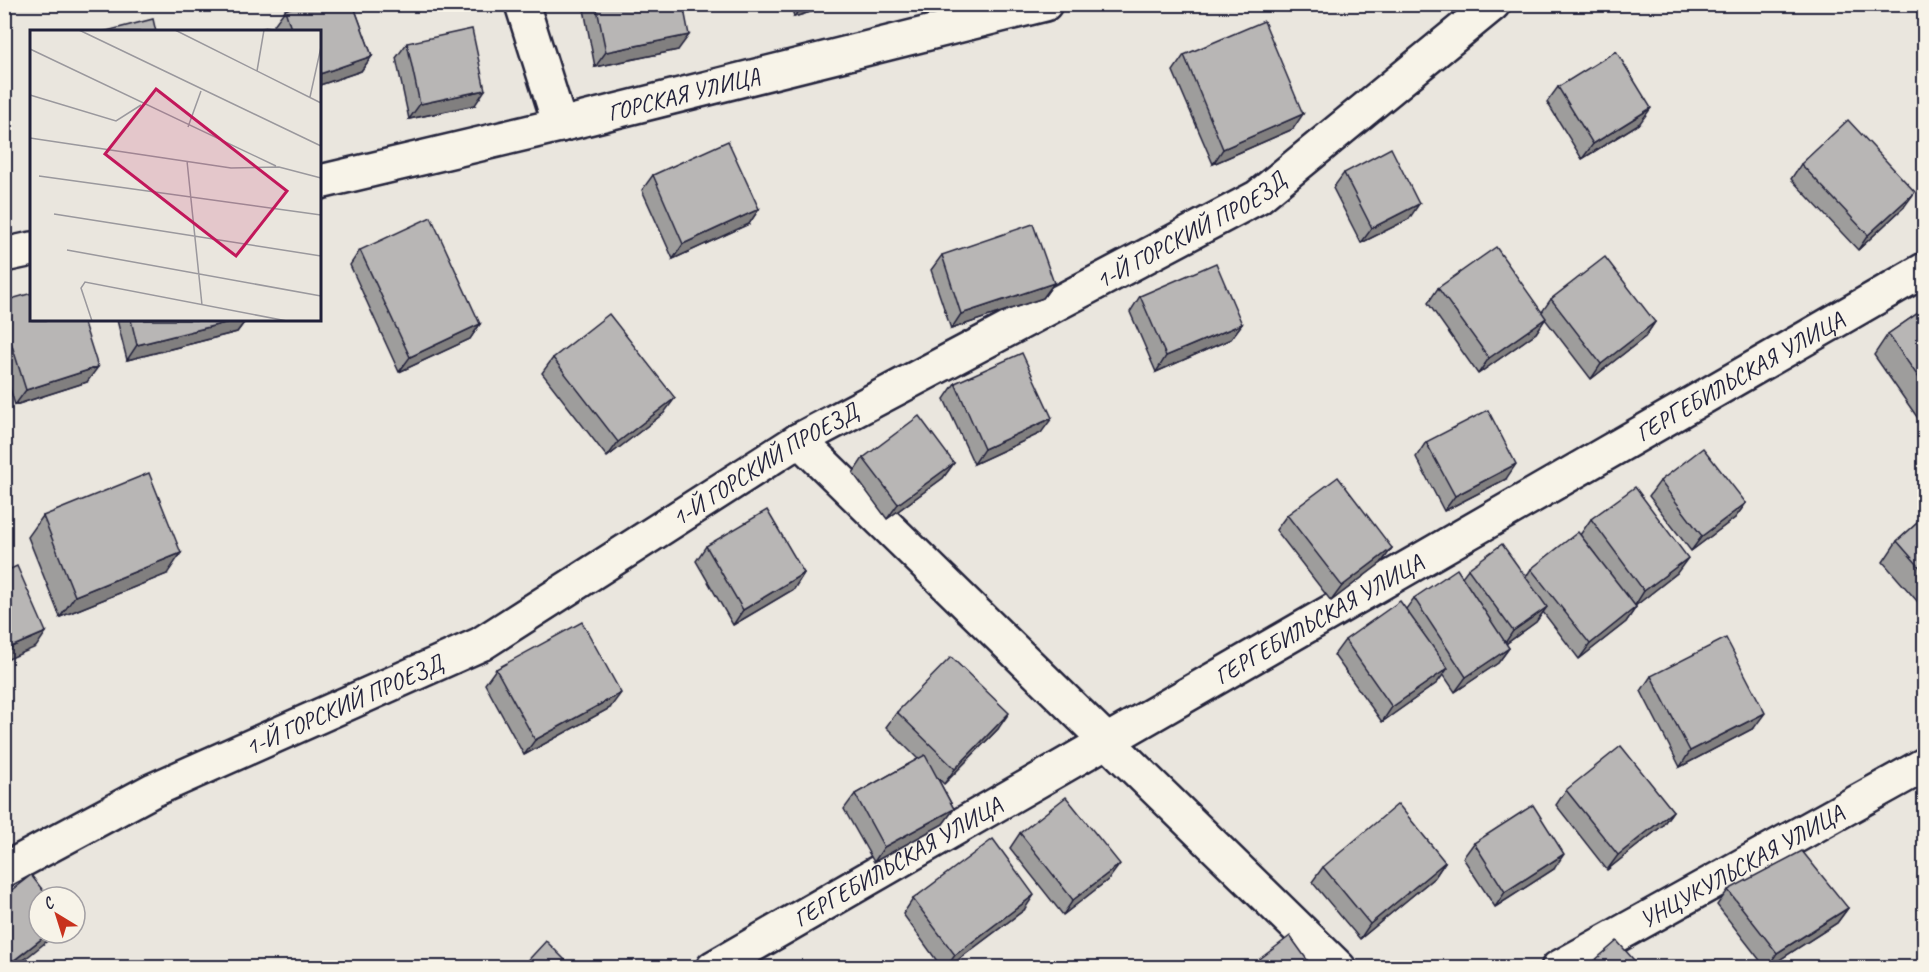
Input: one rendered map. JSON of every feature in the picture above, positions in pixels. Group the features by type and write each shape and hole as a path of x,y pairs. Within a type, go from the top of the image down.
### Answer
{"street":[{"path":"522,4 560,125"},
{"name":"ГОРСКАЯ УЛИЦА","path":"321,182 560,125 1045,4"},
{"name":"1-Й ГОРСКИЙ ПРОЕЗД","path":"4,870 153,790 481,644 799,441 1258,197 1492,4"},
{"path":"4,255 30,249"},
{"name":"ГЕРГЕБИЛЬСКАЯ УЛИЦА","path":"713,968 1924,270"},
{"path":"799,441 1340,968"},
{"name":"УНЦУКУЛЬСКАЯ УЛИЦА","path":"1558,968 1924,765"}],"building":[{"path":"300,4 353,4 372,56 321,74 321,30 291,30 285,10"},
{"path":"596,4 683,4 689,35 606,52"},
{"path":"153,19 156,30 111,30"},
{"path":"1264,21 1303,114 1223,149 1184,55"},
{"path":"472,29 485,90 420,104 407,43"},
{"path":"1616,51 1651,108 1593,144 1558,87"},
{"path":"1848,120 1915,192 1868,235 1801,164"},
{"path":"728,141 759,209 683,244 653,175"},
{"path":"1391,148 1419,204 1372,228 1344,173"},
{"path":"431,217 480,324 410,357 360,250"},
{"path":"1033,224 1054,283 961,314 942,255"},
{"path":"1496,247 1546,318 1489,358 1438,288"},
{"path":"1605,257 1655,322 1601,364 1551,299"},
{"path":"1216,263 1242,324 1166,356 1140,296"},
{"path":"30,294 30,321 83,321 98,367 26,390 4,320 4,301"},
{"path":"1924,309 1924,385 1888,334"},
{"path":"609,314 675,398 618,442 553,358"},
{"path":"131,321 233,321 137,345"},
{"path":"1022,353 1052,418 984,449 955,383"},
{"path":"1488,410 1516,464 1455,496 1426,442"},
{"path":"919,416 954,463 898,504 863,458"},
{"path":"1703,448 1746,503 1702,536 1660,481"},
{"path":"149,473 181,553 75,596 43,516"},
{"path":"1338,477 1392,548 1342,586 1287,515"},
{"path":"1635,487 1688,558 1644,591 1591,519"},
{"path":"767,510 804,573 743,610 706,546"},
{"path":"1924,517 1924,572 1897,541"},
{"path":"1578,532 1636,607 1590,644 1531,569"},
{"path":"1502,544 1547,607 1513,631 1468,569"},
{"path":"17,566 46,632 4,650 4,572"},
{"path":"1457,569 1509,648 1466,677 1414,598"},
{"path":"1400,601 1448,668 1392,707 1345,640"},
{"path":"582,622 621,693 535,740 496,669"},
{"path":"1726,638 1765,713 1690,751 1651,676"},
{"path":"951,657 1009,713 955,769 897,712"},
{"path":"1621,746 1673,811 1618,855 1566,790"},
{"path":"925,755 954,809 884,847 855,794"},
{"path":"1066,797 1120,864 1073,900 1020,833"},
{"path":"1398,804 1445,862 1370,924 1323,867"},
{"path":"1533,805 1564,854 1505,892 1474,843"},
{"path":"993,839 1034,895 955,955 913,899"},
{"path":"1802,851 1848,908 1777,953 1728,890"},
{"path":"31,875 39,885 27,885 27,945 34,945 4,968 4,896"},
{"path":"1290,936 1313,968 1248,968"},
{"path":"546,941 573,968 521,968"},
{"path":"1617,941 1641,968 1586,968"}]}
